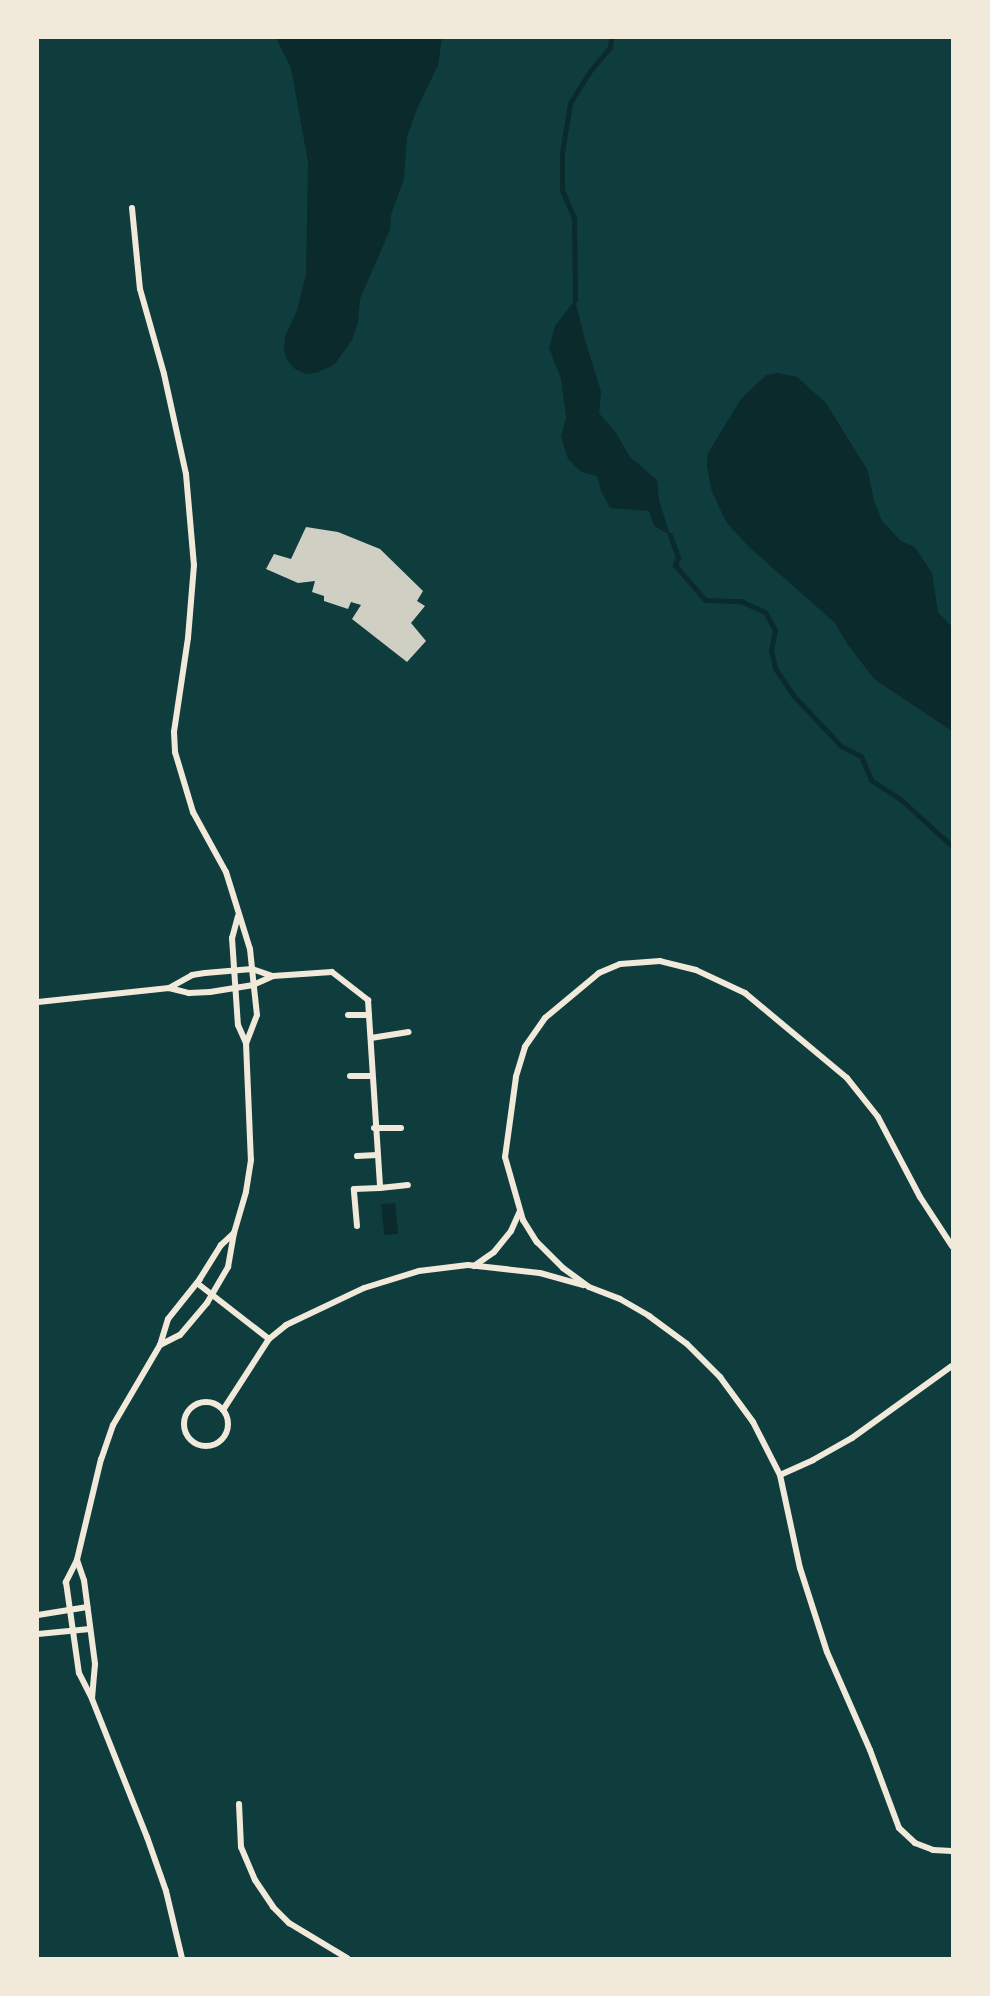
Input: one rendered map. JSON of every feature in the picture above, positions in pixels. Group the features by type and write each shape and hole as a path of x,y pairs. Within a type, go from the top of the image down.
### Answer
{"street":[{"path":"132,208 140,289 164,374 186,474 193,554 188,638 174,732 175,753 193,812 226,872 250,949 257,1015 246,1044"},
{"path":"160,1345 180,1335 212,1295 228,1267 234,1233 246,1192 250,1160 246,1044 238,1025 232,938 238,916"},
{"path":"589,1287 563,1268 537,1242 520,1211 505,1157 513,1089 525,1047 545,1018 599,973 620,964 660,961 696,970 745,993 847,1078 878,1117 920,1197 952,1246"},
{"path":"169,988 192,975 234,970 252,969 273,976"},
{"path":"38,1002 169,988 189,993 253,985 273,976 332,972 368,1000 380,1188"},
{"path":"348,1015 369,1015"},
{"path":"371,1038 409,1032"},
{"path":"350,1076 372,1076"},
{"path":"375,1128 401,1128"},
{"path":"357,1156 377,1155"},
{"path":"357,1226 354,1189 408,1185"},
{"path":"473,1266 494,1252 511,1232 520,1211"},
{"path":"182,1959 166,1891 92,1698 79,1673 66,1582 77,1560 100,1459 113,1425 160,1345 168,1319 197,1283 221,1245 234,1233"},
{"path":"223,1410 269,1339 294,1320 364,1288 419,1271 473,1266 540,1273 589,1287 620,1299 649,1316 687,1344 720,1377 753,1422 780,1475 808,1599 899,1828 915,1844 933,1850 952,1851"},
{"path":"197,1283 269,1339"},
{"path":"780,1475 852,1438 952,1366"},
{"path":"210,1402 223,1410 227,1416 228,1430 220,1442 200,1446 188,1438 183,1424 185,1416 195,1404 210,1402"},
{"path":"77,1560 87,1607 95,1664 92,1698"},
{"path":"38,1615 69,1608 87,1607"},
{"path":"38,1634 72,1633 90,1629"},
{"path":"239,1804 241,1847 255,1880 273,1907 289,1923 347,1959"}],"water":[{"path":"276,38 442,38 438,65 417,109 407,137 404,179 391,215 390,230 360,299 358,322 352,340 334,365 316,373 305,374 295,369 287,360 284,350 285,337 297,310 306,274 308,162 291,68"},
{"path":"575,300 601,391 599,413 616,433 630,457 657,480 659,500 670,535 654,526 649,511 610,508 601,491 597,476 581,472 568,459 561,437 566,417 561,379 549,348 555,326"},
{"path":"778,373 797,377 826,403 868,471 874,501 882,521 901,541 915,547 932,573 938,612 952,627 952,731 874,679 848,645 835,623 748,546 727,523 718,505 711,489 707,466 708,453 741,399 766,375"},
{"path":"395,1203 398,1234 384,1235 381,1204"}],"building":[{"path":"306,527 338,532 380,549 423,591 417,601 425,606 411,623 426,641 407,662 352,619 361,605 351,602 348,609 324,601 324,596 312,592 315,581 298,583 266,569 274,554 291,559"}],"waterway":[{"path":"575,300 574,218 562,190 562,153 570,103 590,71 610,47 611,38"},
{"path":"670,535 678,557 675,565 705,600 741,601 765,612 775,630 771,650 775,668 793,695 841,746 861,756 871,780 899,798 952,846"}]}
